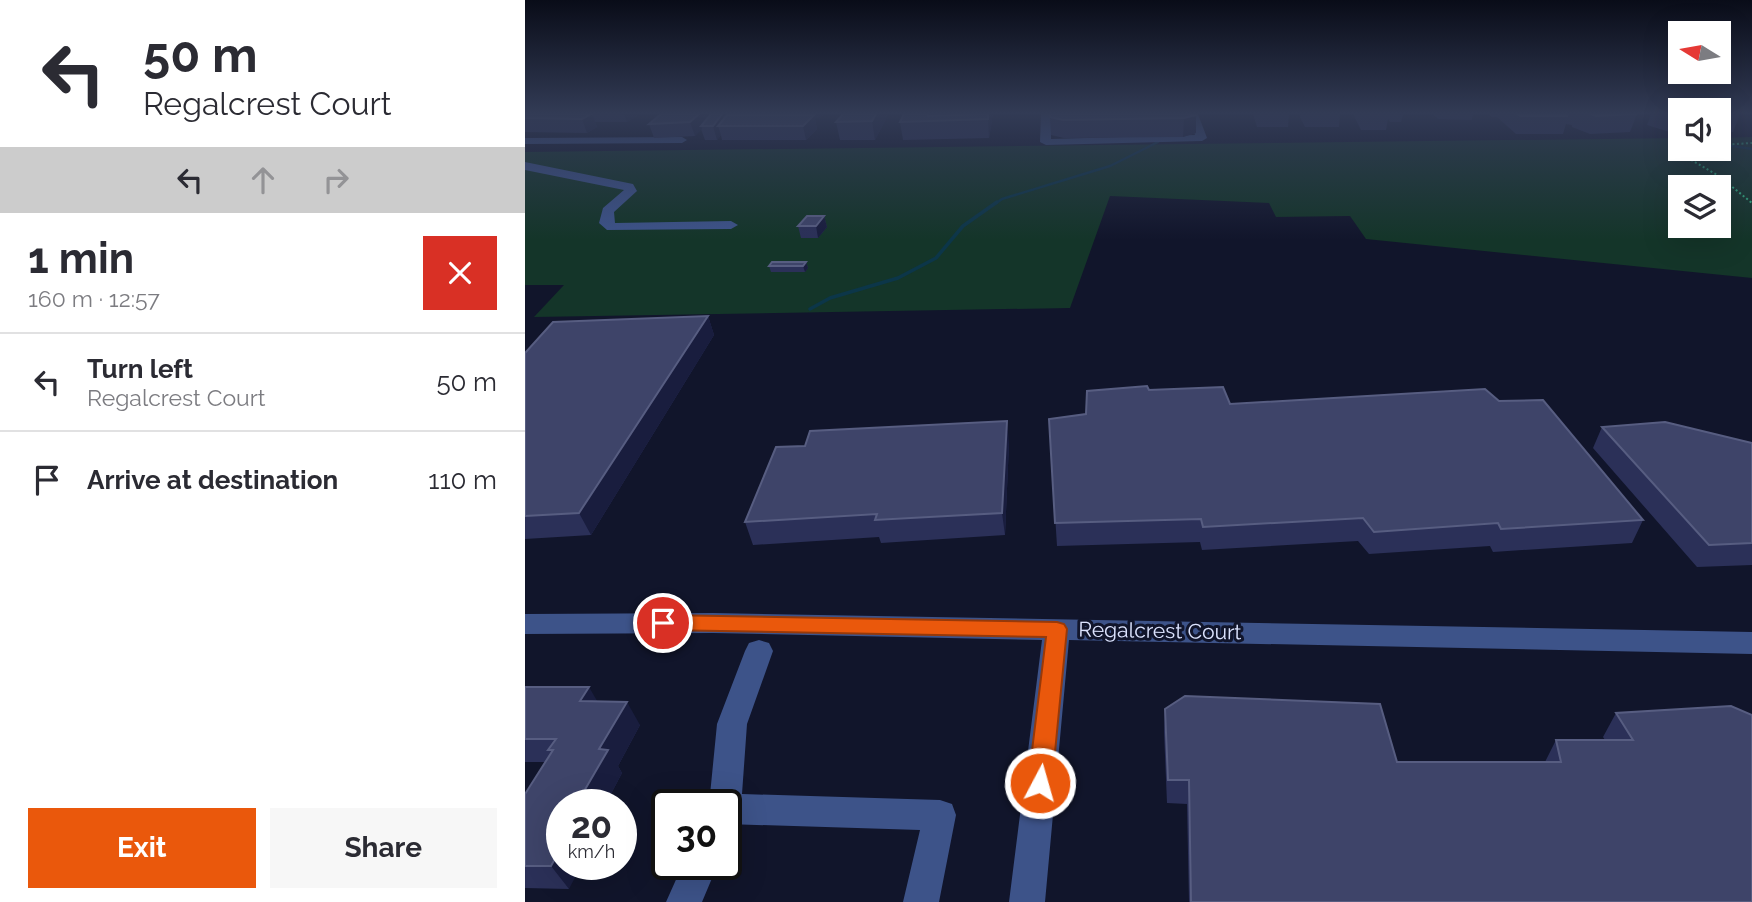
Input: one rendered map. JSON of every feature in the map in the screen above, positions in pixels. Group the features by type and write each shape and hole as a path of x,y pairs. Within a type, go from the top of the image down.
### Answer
{"street":[{"path":"525,166 629,187 631,191 608,211 606,223 612,227 731,226"},
{"name":"Regalcrest Court","path":"525,624 713,623 1752,643"},
{"path":"1027,902 1057,629"},
{"path":"727,789 732,724 758,651"},
{"path":"742,808 940,815 921,902"},
{"path":"684,902 694,880"}],"path":[{"path":"1693,161 1720,176 1752,203"}],"green space":[{"path":"525,156 1668,156 1668,161 1731,161 1731,156 1752,156 1752,278 1366,239 1350,216 1276,217 1269,203 1110,196 1070,308 534,317 564,285 525,285"}],"building":[{"path":"807,216 824,216 816,226 798,226"},
{"path":"772,262 806,262 803,266 769,266"},
{"path":"708,316 579,513 525,516 525,353 553,322"},
{"path":"1147,386 1149,390 1223,387 1230,404 1485,389 1499,401 1543,400 1643,520 1501,529 1498,523 1374,532 1363,518 1203,527 1201,519 1055,523 1049,419 1086,414 1087,391"},
{"path":"1007,421 1002,513 875,520 877,514 745,522 776,447 805,446 810,431"},
{"path":"1665,422 1752,443 1752,543 1709,545 1602,427"},
{"path":"525,687 589,687 580,701 627,702 599,749 608,750 585,789 546,789 546,866 525,866 525,794 553,750 548,750 556,739 525,739"},
{"path":"1185,696 1380,704 1397,762 1561,762 1556,740 1633,740 1616,713 1731,706 1752,715 1752,902 1191,902 1189,780 1168,780 1165,709"}],"waterway":[{"path":"995,204 1002,199 1110,166 1130,156"},
{"path":"810,309 830,298 898,278 936,258 963,226 997,202"}],"route":[{"path":"663,623 1057,629 1040,783"}]}
